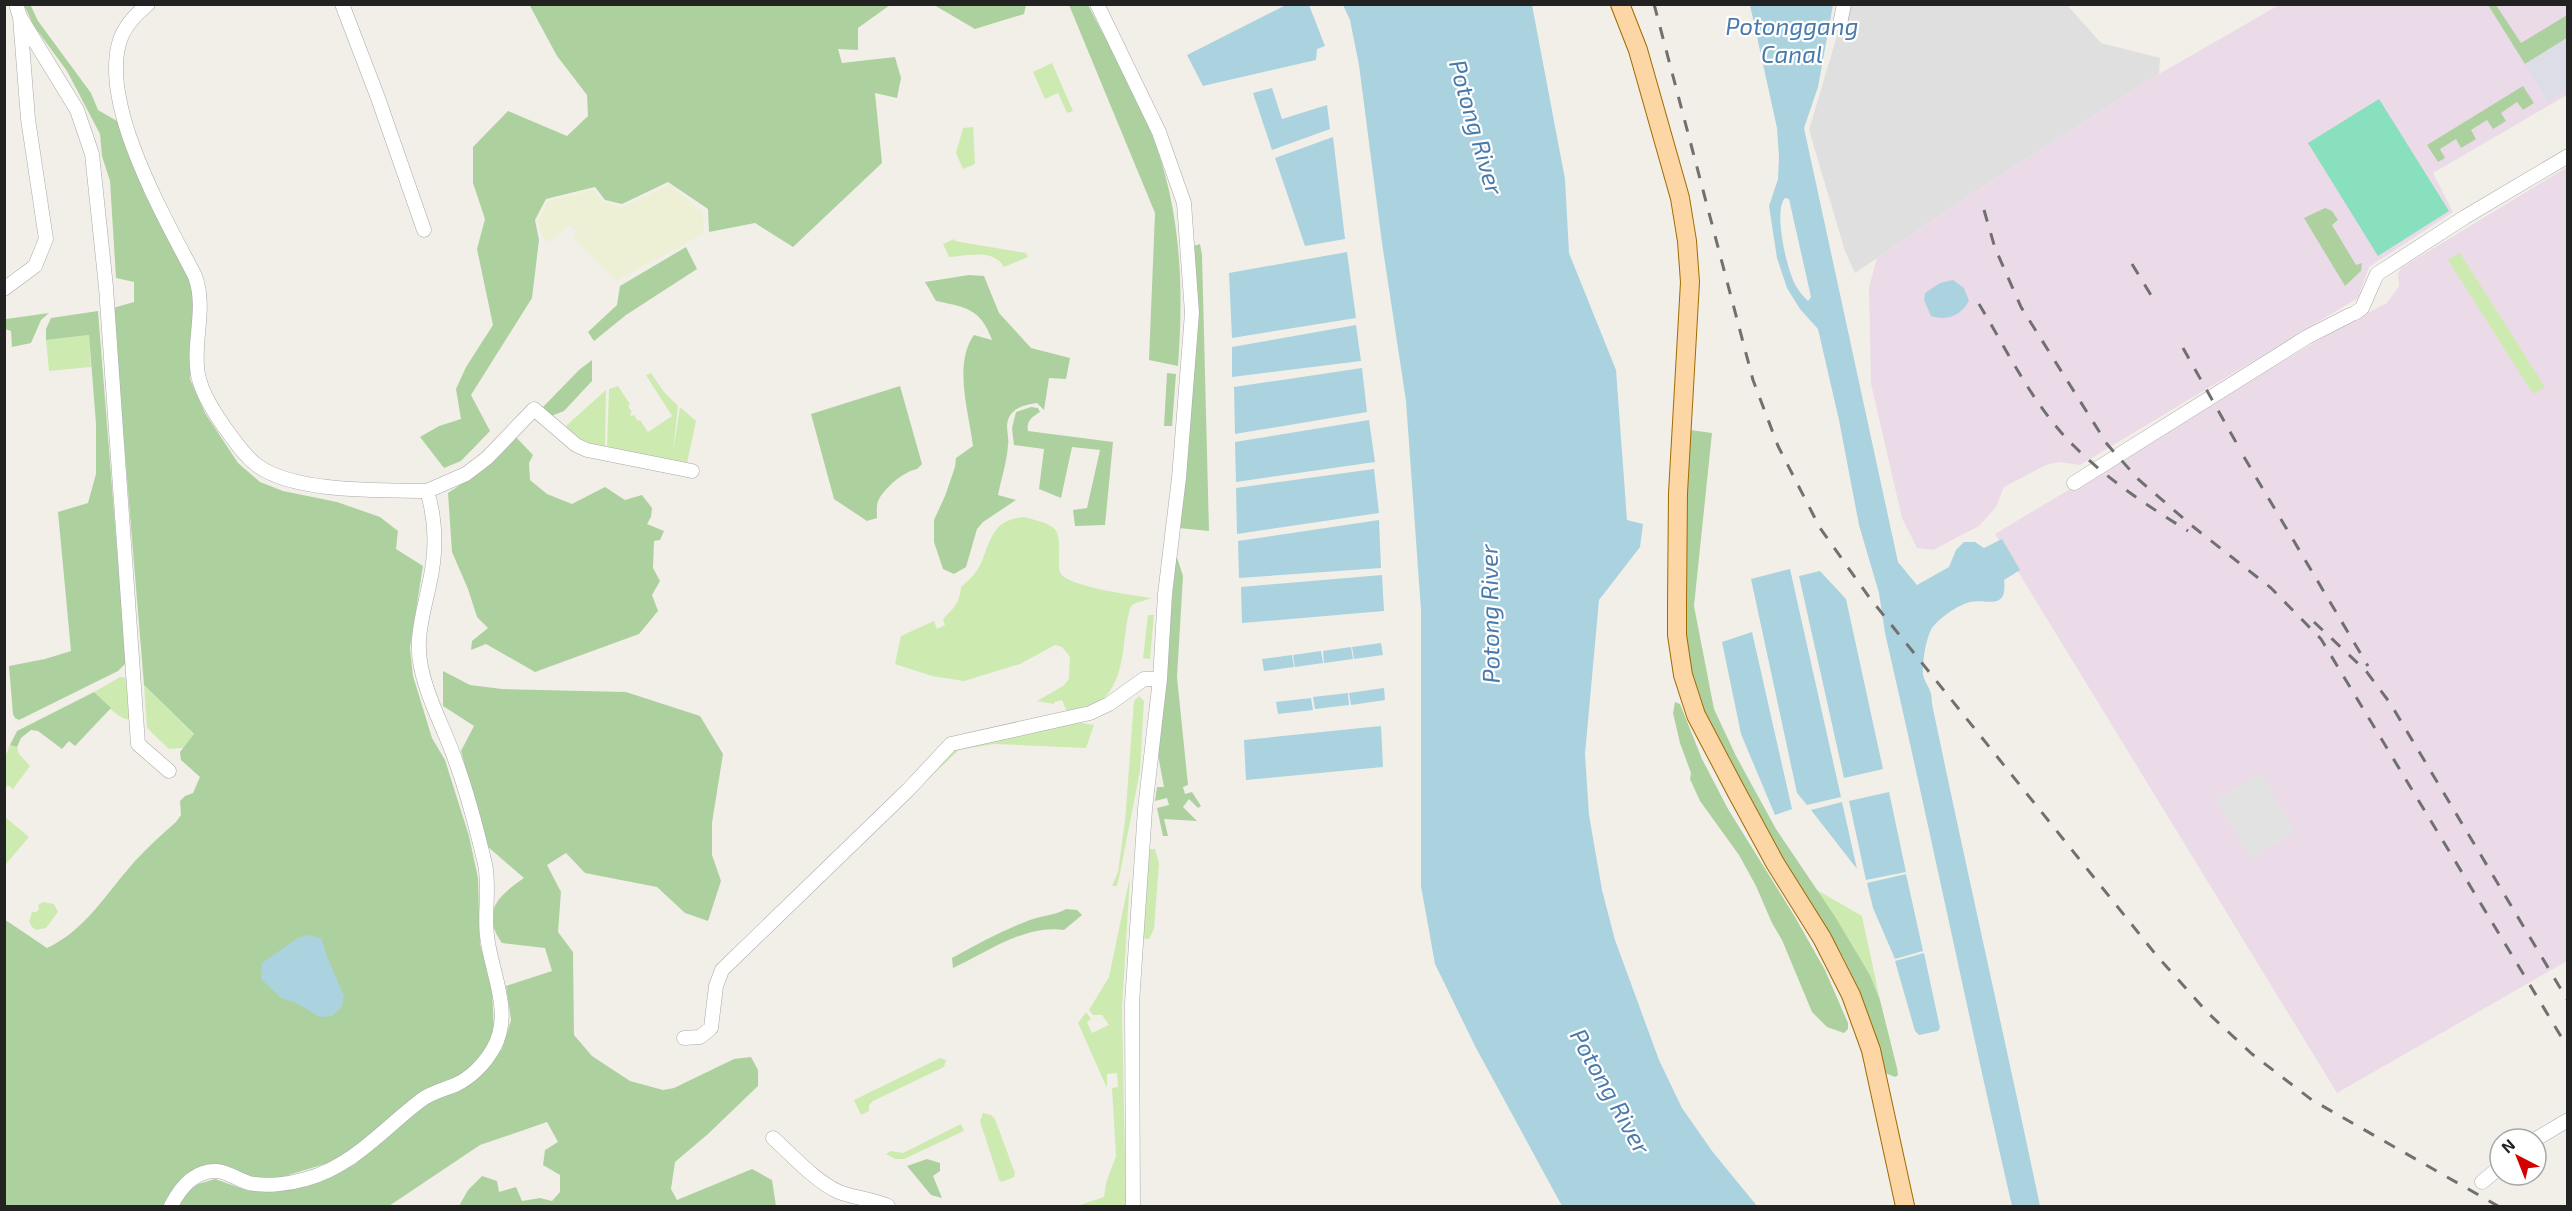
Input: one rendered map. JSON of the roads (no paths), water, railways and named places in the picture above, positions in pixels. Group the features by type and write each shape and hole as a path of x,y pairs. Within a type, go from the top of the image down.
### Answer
{"main road":[{"path":"1620,4 1638,50 1680,198 1687,241 1689,293 1678,493 1677,635 1683,675 1696,715 1775,862 1822,938 1851,995 1871,1050 1905,1206"}],"street":[{"path":"148,4 133,18 120,39 115,69 116,83 142,172 201,292 197,365 204,394 238,446 251,460 269,473 315,485 427,491 466,474 487,458 534,409 576,445 587,450 692,471"},
{"path":"342,4 424,230"},
{"path":"1097,4 1159,132 1184,203 1192,313 1179,478 1165,594 1160,679 1145,809 1131,1023 1133,1206"},
{"path":"1840,24 1844,4"},
{"path":"4,289 35,266 46,239 28,119 18,11"},
{"path":"18,11 77,111 92,154 106,287 138,744 169,771"},
{"path":"2074,483 2307,337 2362,308 2378,274 2465,217 2568,156"},
{"path":"171,1206 183,1185 204,1173 218,1171 249,1183 264,1185 305,1180 332,1170 350,1160 422,1099 436,1091 457,1084 471,1075 485,1061 501,1030 499,987 487,937 486,869 456,761 427,692 418,653 419,631 433,563 432,522 427,491"},
{"path":"684,1038 700,1037 711,1028 716,986 722,970 908,790 951,744 1090,713 1109,704 1144,679 1160,679"},
{"path":"2548,1132 2568,1120"},
{"path":"773,1138 822,1182 838,1192 888,1206"},
{"path":"2482,1182 2488,1177"}],"water":[{"path":"1286,5 1309,5 1325,46 1317,49 1316,60 1203,86 1187,55"},
{"name":"Potong River","path":"1343,5 1532,5 1565,179 1569,253 1616,370 1627,520 1643,524 1640,547 1599,600 1585,754 1589,815 1602,890 1615,940 1659,1060 1682,1108 1712,1151 1757,1206 1562,1206 1476,1048 1435,964 1421,886 1421,610 1406,401 1382,243 1359,65 1350,20"},
{"name":"Potonggang Canal","path":"1750,5 1833,5 1818,87 1804,128 1898,562 1917,585 1949,567 1956,550 1964,542 1975,542 1984,548 2002,539 2020,570 2004,580 2004,590 1999,600 1970,602 1949,612 1935,624 1926,644 1923,674 1931,693 2040,1206 2012,1206 1885,633 1879,593 1859,525 1839,420 1818,329 1800,309 1787,288 1777,258 1769,206 1778,179 1777,128","holes":["1785,198 1789,199 1811,297 1808,301 1792,278 1785,255 1780,215"]},
{"path":"1272,88 1282,119 1327,105 1330,129 1272,150 1253,93"},
{"path":"1333,137 1345,239 1305,246 1275,158"},
{"path":"1347,252 1356,318 1232,338 1229,273"},
{"path":"1953,280 1964,288 1969,301 1958,314 1953,316 1943,318 1931,316 1924,300 1925,293 1940,283"},
{"path":"1356,325 1361,361 1232,377 1232,347"},
{"path":"1362,368 1367,412 1235,434 1234,387"},
{"path":"1369,420 1375,462 1236,482 1235,442"},
{"path":"1374,469 1379,513 1237,534 1236,488"},
{"path":"1379,520 1381,568 1239,578 1238,541"},
{"path":"1790,569 1841,797 1807,805 1797,793 1751,579"},
{"path":"1820,571 1846,599 1883,769 1844,778 1799,576"},
{"path":"1382,575 1384,611 1242,623 1241,587"},
{"path":"1752,632 1792,809 1775,815 1741,734 1722,642"},
{"path":"1381,643 1383,655 1354,659 1352,647"},
{"path":"1351,647 1353,659 1324,663 1323,651"},
{"path":"1321,651 1323,663 1295,667 1293,655"},
{"path":"1292,655 1294,667 1264,671 1262,659"},
{"path":"1384,688 1385,700 1351,705 1349,693"},
{"path":"1348,693 1349,705 1315,709 1313,697"},
{"path":"1311,698 1313,710 1278,714 1276,702"},
{"path":"1381,726 1383,767 1246,780 1244,740"},
{"path":"1889,792 1906,872 1866,880 1849,801"},
{"path":"1842,802 1857,869 1811,810"},
{"path":"1906,874 1923,951 1895,959 1873,908 1867,883"},
{"path":"308,935 321,938 344,996 342,1007 332,1016 320,1017 280,997 261,979 262,963 298,938"},
{"path":"1924,953 1940,1028 1938,1031 1919,1035 1915,1031 1895,961"}],"railway":[{"path":"1654,4 1753,380 1778,446 1820,528 1869,597 2157,956 2208,1013 2252,1054 2312,1100 2498,1206"},
{"path":"1984,210 1995,248 2021,307 2107,444 2138,479 2191,525 2271,588 2321,639 2568,1048"},
{"path":"2132,264 2157,305"},
{"path":"1979,304 2034,397 2060,431 2114,481 2188,531"},
{"path":"2183,348 2237,444"},
{"path":"2244,457 2368,666"},
{"path":"2314,622 2366,671 2390,703 2568,1001"}]}
